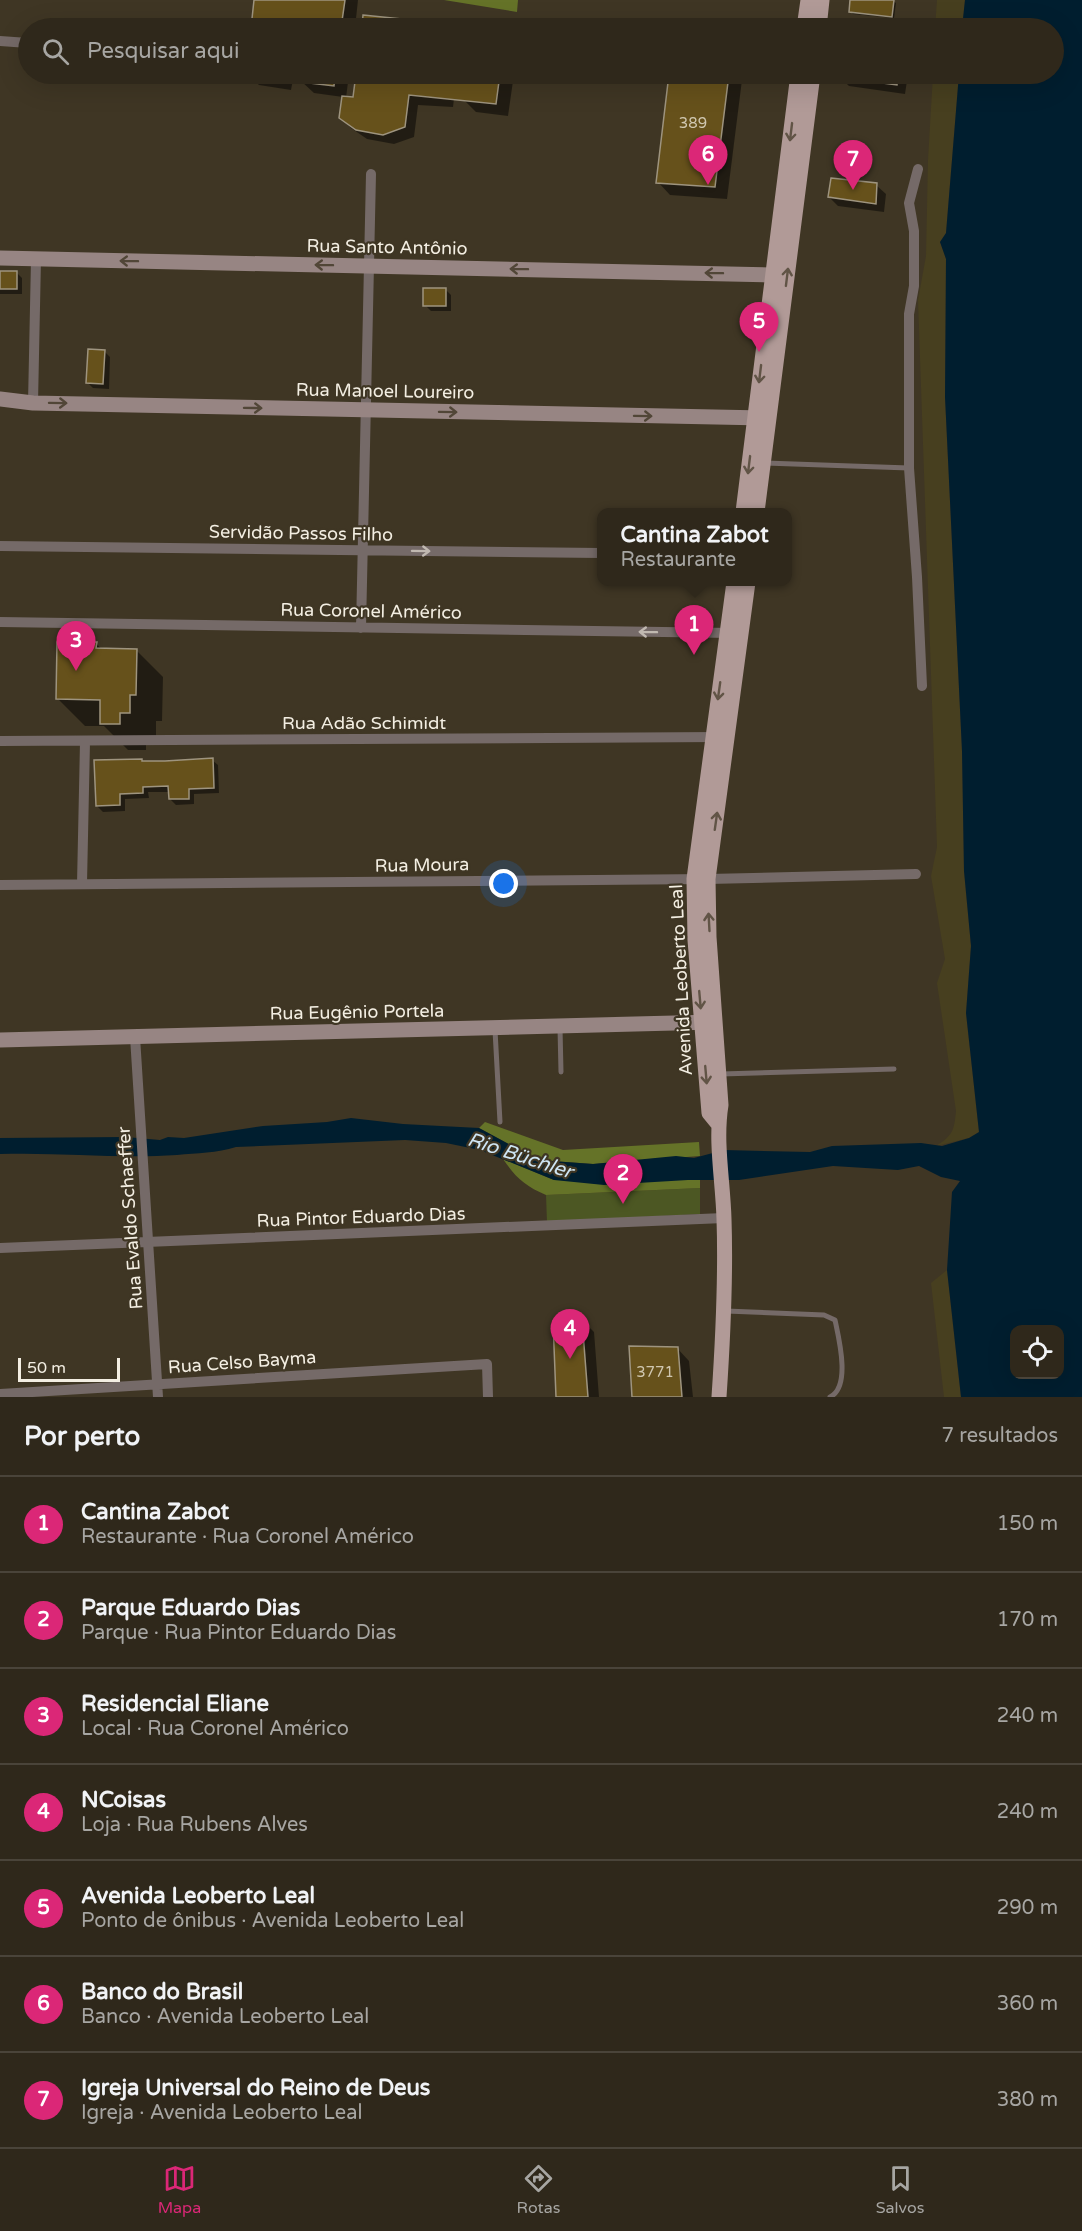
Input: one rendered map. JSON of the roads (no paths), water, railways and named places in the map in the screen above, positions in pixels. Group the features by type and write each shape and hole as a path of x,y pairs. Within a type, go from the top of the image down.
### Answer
{"main road":[{"path":"805,18 808,0"},
{"path":"820,18 822,0"},
{"path":"758,508 763,463 762,418 773,274 797,84"},
{"path":"744,508 762,418 812,84"},
{"name":"Avenida Leoberto Leal","path":"734,586 735,633"},
{"name":"Avenida Leoberto Leal","path":"719,1397 724,1311 723,1186 718,1124 722,1105 720,1074 695,940 701,879 735,633 747,586"},
{"name":"Avenida Leoberto Leal","path":"709,1023 709,1113 718,1124"}],"street":[{"path":"0,41 18,42"},
{"path":"918,169 909,202 914,231 914,286 909,314 909,468 922,686"},
{"path":"361,628 371,174"},
{"name":"Rua Santo Antônio","path":"0,258 773,274"},
{"path":"33,403 36,259"},
{"name":"Rua Manoel Loureiro","path":"0,399 33,403 762,418"},
{"name":"Servidão Passos Filho","path":"0,546 597,553"},
{"name":"Rua Coronel Américo","path":"0,622 735,633"},
{"name":"Rua Adão Schimidt","path":"0,741 720,737"},
{"path":"82,884 85,742"},
{"name":"Rua Moura","path":"0,885 701,879 915,874"},
{"name":"Rua Eugênio Portela","path":"0,1040 709,1023"},
{"name":"Rua Evaldo Schaeffer","path":"135,1036 158,1397"},
{"name":"Rua Pintor Eduardo Dias","path":"0,1248 724,1218"},
{"name":"Rua Celso Bayma","path":"0,1394 487,1364 488,1397"}],"lane":[{"path":"763,463 909,468"},
{"path":"560,1027 561,1072"},
{"path":"495,1028 500,1122"},
{"path":"720,1074 894,1070"},
{"path":"724,1311 824,1315 835,1320 842,1349 840,1386 836,1394 830,1397"}],"water":[{"name":"Rio Büchler","path":"965,0 1082,0 1082,1397 961,1397 947,1270 952,1192 960,1181 941,1177 919,1166 898,1170 833,1166 739,1180 688,1180 604,1185 554,1180 480,1150 446,1143 405,1140 236,1147 155,1156 0,1154 0,1138 126,1137 160,1140 168,1137 184,1138 263,1126 327,1122 351,1118 403,1124 479,1128 538,1160 593,1164 676,1156 694,1158 724,1150 810,1152 832,1146 921,1143 942,1146 969,1138 979,1132 966,1013 971,946 964,871 962,751 945,397 946,259 940,242 946,233 958,84 1064,84 1064,18 963,18"}],"place":[{"name":"Banco do Brasil","path":"708,185"},
{"name":"Igreja Universal do Reino de Deus","path":"853,190"},
{"name":"Avenida Leoberto Leal","path":"759,352"},
{"name":"Cantina Zabot","path":"694,655"},
{"name":"Residencial Eliane","path":"76,671"},
{"name":"Parque Eduardo Dias","path":"623,1204"},
{"name":"NCoisas","path":"570,1359"}]}
